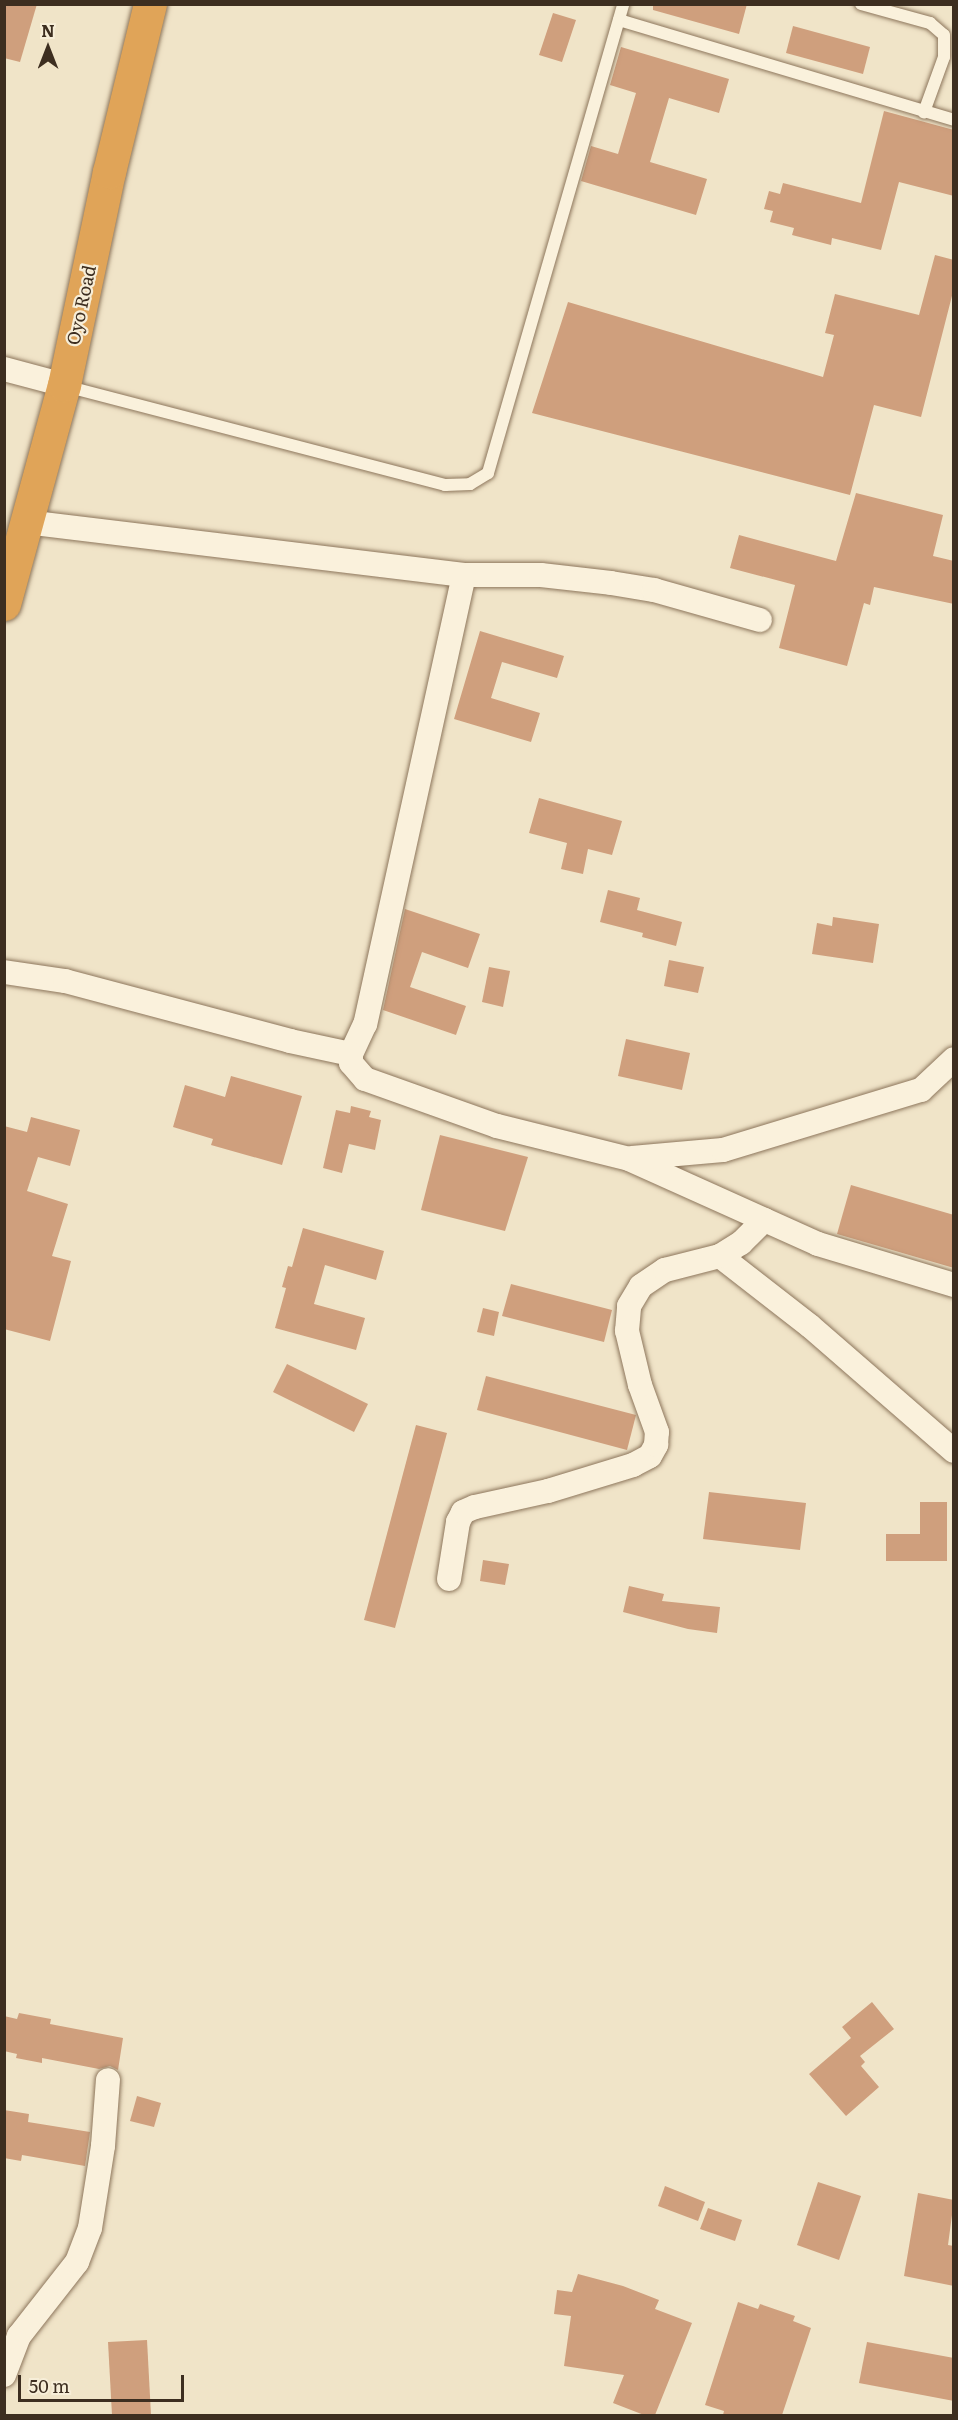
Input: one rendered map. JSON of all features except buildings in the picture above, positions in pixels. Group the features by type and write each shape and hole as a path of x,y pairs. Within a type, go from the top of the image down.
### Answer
{"highway":[{"name":"Oyo Road","path":"4,604 64,386 109,172 150,4"}],"street":[{"path":"4,369 64,386"},
{"path":"26,522 464,575 541,575 611,584 654,590 760,620"},
{"path":"464,575 365,1024 351,1054 351,1063 365,1079 497,1125 629,1159 818,1244 954,1285"},
{"path":"4,972 65,981 290,1041 351,1054"},
{"path":"629,1159 723,1150 921,1090 954,1059"},
{"path":"449,1579 458,1522 463,1512 475,1507 549,1491 633,1465 650,1456 656,1445 657,1432 640,1385 627,1331 629,1306 641,1286 665,1270 720,1256 741,1243 764,1220"},
{"path":"720,1256 810,1326 954,1451"},
{"path":"4,2375 12,2335 77,2262 90,2228 103,2146 108,2080"}],"lane":[{"path":"64,386 445,485 470,484 488,473 623,4"},
{"path":"861,4 930,23 944,35 944,57 924,112"},
{"path":"619,20 954,120"}]}
